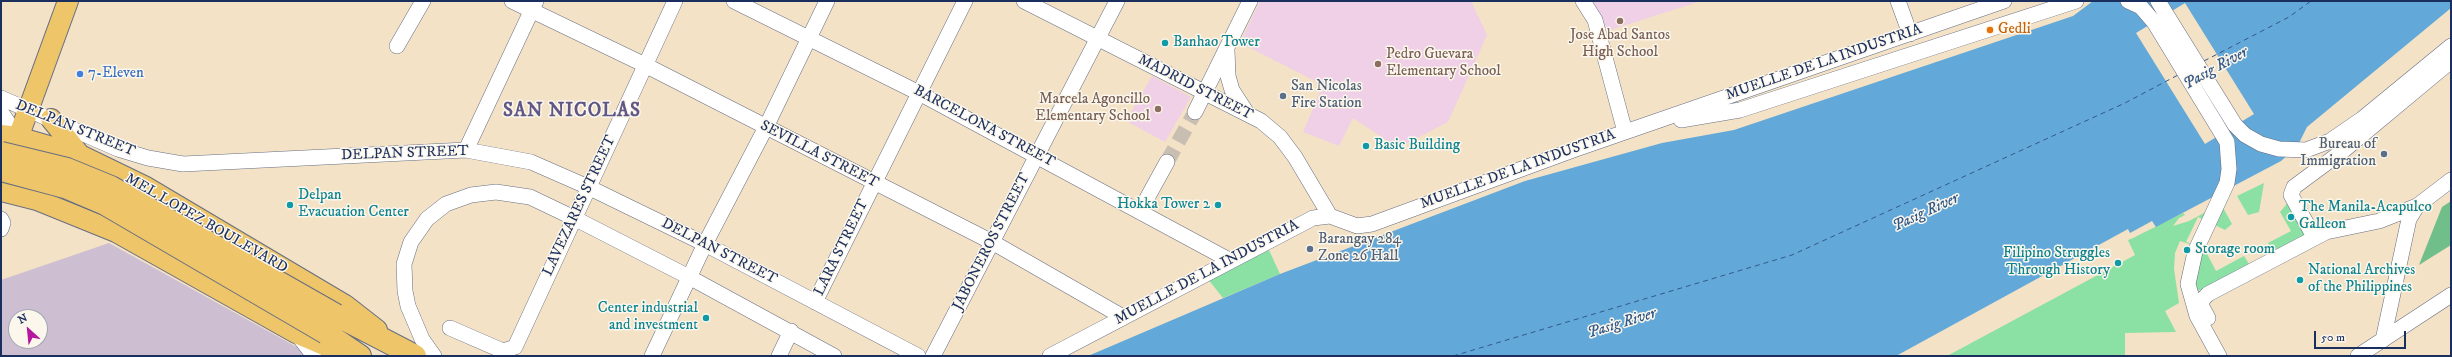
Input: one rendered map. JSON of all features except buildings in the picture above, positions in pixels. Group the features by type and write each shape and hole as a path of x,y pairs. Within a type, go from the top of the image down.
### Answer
{"highway":[{"name":"MEL LOPEZ BOULEVARD","path":"3,162 68,169 111,187 331,324 395,344 415,356"},
{"name":"MEL LOPEZ BOULEVARD","path":"331,324 360,356"}],"main road":[{"path":"1,186 3,162 10,136 27,110 68,1"},
{"path":"51,119 80,155"},
{"name":"MEL LOPEZ BOULEVARD","path":"10,136 80,155 146,187 345,304 395,344"},
{"path":"1,191 37,200 116,232 296,333 350,356"}],"street":[{"path":"397,46 423,1"},
{"name":"SEVILLA STREET","path":"512,1 534,6 765,129 992,242 1123,317"},
{"name":"LAVEZARES STREET","path":"450,328 503,351 515,347 588,186 675,1"},
{"name":"BARCELONA STREET","path":"734,1 919,93 1231,260"},
{"path":"652,356 705,244 765,129 827,1"},
{"name":"LARA STREET","path":"815,302 966,1"},
{"name":"MADRID STREET","path":"1024,1 1261,121 1280,137 1295,157 1330,216"},
{"name":"JABONEROS STREET","path":"933,356 1117,1"},
{"path":"1583,1 1594,20 1632,129 1740,110 2076,1"},
{"path":"1898,1 1910,34"},
{"name":"MUELLE DE LA INDUSTRIA","path":"1050,356 1313,218 1330,216 1357,226 1372,224 1632,129 2004,1"},
{"path":"2128,1 2141,7 2154,22 2227,142 2229,169 2227,183 2194,252 2188,284 2197,316 2218,356"},
{"path":"2158,1 2235,125 2245,135 2261,144 2279,149 2306,150 2319,147 2341,134 2451,46"},
{"path":"1195,112 1227,48 1245,3"},
{"path":"466,150 534,6"},
{"path":"1227,48 1226,62 1232,90 1248,114"},
{"path":"2314,237 2291,195 2294,187 2344,150 2451,61"},
{"name":"DELPAN STREET","path":"1,98 118,149 148,158 183,164 466,150 531,162 588,186 705,244 918,356"},
{"name":"DELPAN STREET","path":"1,112 10,136"},
{"path":"1140,211 1167,162"},
{"path":"2228,356 2202,305 2203,299 2212,292 2314,237 2330,231 2379,221 2417,206 2451,180"},
{"path":"434,356 422,339 408,306 404,278 404,264 411,242 427,219 446,204 459,199 496,192 530,197 574,218 791,331 834,356"},
{"path":"2383,340 2409,219 2417,206"},
{"path":"1,219 3,223 1,229"},
{"path":"2358,356 2451,295"},
{"path":"779,356 791,331"},
{"path":"296,333 314,356"}],"shaded area":[{"name":"Pedro Guevara Elementary School","path":"1260,1 1471,1 1487,35 1448,122 1398,148 1353,118 1339,146 1303,132 1323,85 1240,43"},
{"name":"Jose Abad Santos High School","path":"1593,1 1701,1 1604,32 1598,10"},
{"name":"Marcela Agoncillo Elementary School","path":"1152,76 1191,97 1165,142 1126,121"},
{"path":"109,243 313,356 1,356 1,280"}],"green space":[{"path":"2264,183 2259,212 2248,215 2237,196"},
{"path":"2290,200 2308,233 2272,252 2268,243 2291,231 2280,212"},
{"path":"2451,201 2451,245 2419,265 2442,207"},
{"path":"2221,204 2232,224 2225,230 2198,217 2186,242 2199,247 2180,241 2175,253 2174,269 2179,303 2165,311 2176,332 2125,333 2125,356 1947,356 2135,255 2128,240 2183,213 2185,215 2179,218 2173,226 2189,221"},
{"path":"2198,249 2196,258 2206,252 2216,271 2244,256 2249,264 2196,292 2194,274 2195,258"},
{"path":"1269,250 1280,274 1223,298 1207,278"}],"water":[{"name":"Pasig River","path":"2093,1 2451,1 2451,8 2307,127 2297,147 2281,161 2156,227 2152,221 2130,233 2128,229 1896,356 1088,356 1280,274 1525,181 1662,143 1734,130 2073,16"}],"pier":[{"path":"2185,3 2254,114 2205,144 2136,33"}],"ferry route":[{"path":"2204,61 2289,17 2311,1"},
{"path":"1453,356 1792,255 2125,103 2178,75"}],"tunnel":[{"path":"1167,162 1195,112"}],"place":[{"name":"Jose Abad Santos High School","path":"1620,21"},
{"name":"Gedli","path":"1990,30"},
{"name":"Banhao Tower","path":"1165,43"},
{"name":"Pedro Guevara Elementary School","path":"1378,64"},
{"name":"7-Eleven","path":"80,74"},
{"name":"San Nicolas Fire Station","path":"1283,96"},
{"name":"Marcela Agoncillo Elementary School","path":"1158,109"},
{"name":"Basic Building","path":"1366,146"},
{"name":"Bureau of Immigration","path":"2384,154"},
{"name":"Delpan Evacuation Center","path":"290,205"},
{"name":"Hokka Tower 2","path":"1218,205"},
{"name":"The Manila-Acapulco Galleon","path":"2291,217"},
{"name":"Barangay 284 Zone 26 Hall","path":"1310,249"},
{"name":"Storage room","path":"2187,250"},
{"name":"Filipino Struggles Through History","path":"2118,263"},
{"name":"National Archives of the Philippines","path":"2300,280"},
{"name":"Center industrial and investment","path":"706,318"}],"district":[{"name":"SAN NICOLAS","path":"572,112"}]}
